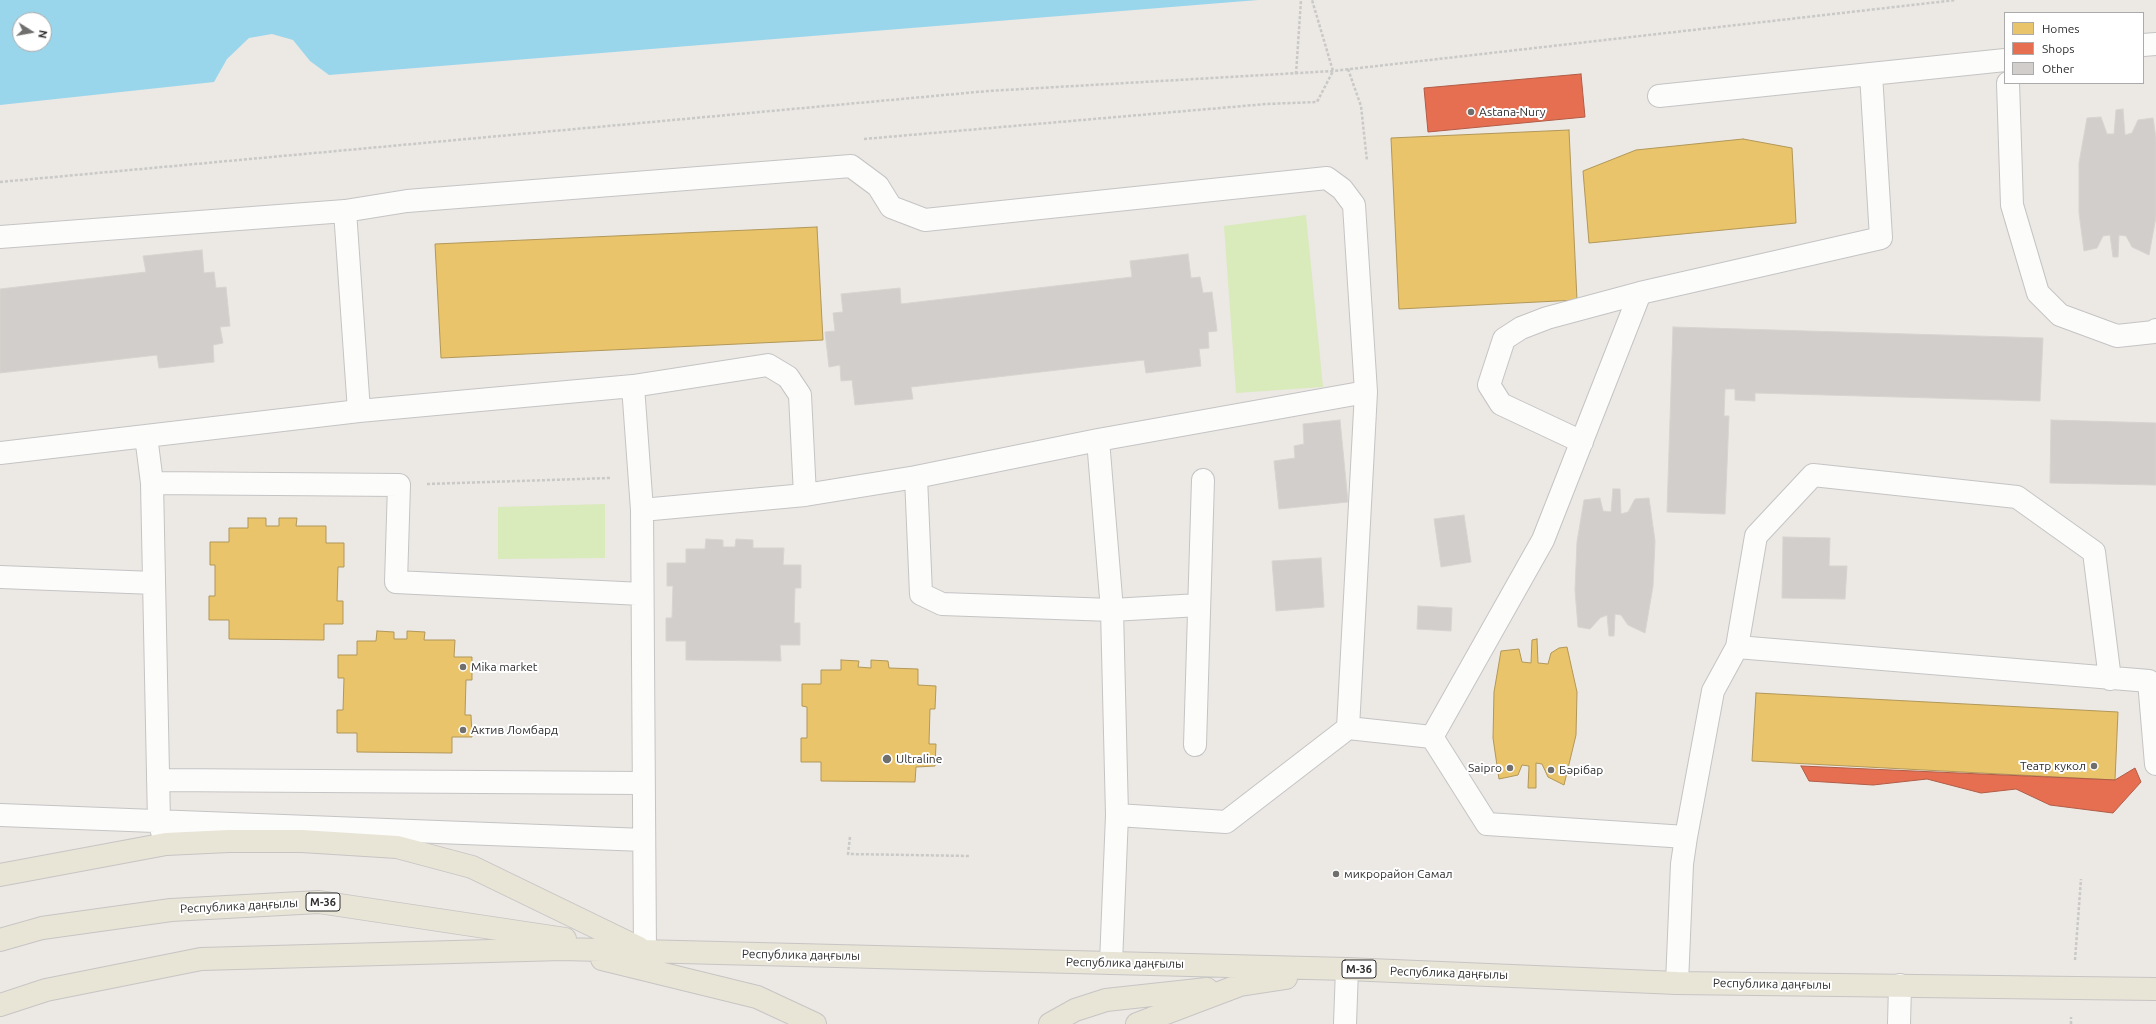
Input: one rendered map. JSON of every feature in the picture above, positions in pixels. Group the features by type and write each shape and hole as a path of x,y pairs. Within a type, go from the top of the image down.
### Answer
{"main road":[{"path":"2,874 166,844 229,841 295,841 397,847 472,867 645,952"},
{"name":"Республика даңғылы","path":"0,940 42,928 171,910 319,902 645,952"},
{"name":"Республика даңғылы","path":"0,1005 46,990 201,959 562,950 1347,969 1677,983 2156,989"},
{"path":"562,950 757,998 815,1024"},
{"path":"1050,1024 1075,1010 1106,1000 1240,985 1347,969"},
{"path":"1137,1024 1240,985"}],"street":[{"path":"2144,45 2156,44"},
{"path":"1659,96 2004,60"},
{"path":"1582,442 1501,404 1489,385 1504,339 1521,328 1547,318 1640,293 1881,238 1871,74"},
{"path":"2008,84 2012,205 2038,293 2060,315 2117,336 2154,332 2156,330"},
{"path":"0,237 345,211 406,201 851,166 878,186 891,207 925,220 1326,178 1342,189 1354,205 1366,392 1348,728"},
{"path":"345,211 359,411"},
{"path":"1432,737 1543,540 1640,293"},
{"path":"0,453 359,411 634,386 768,365 788,377 800,395 805,495"},
{"path":"634,386 642,510 645,952"},
{"path":"642,510 805,495 916,477 1098,440 1366,392"},
{"path":"146,436 152,483 158,822 166,844"},
{"path":"1098,440 1112,610 1117,815 1110,963"},
{"path":"1677,983 1678,929 1682,864 1713,691 1737,648 1756,536 1813,475 2017,497 2094,552 2110,679"},
{"path":"916,477 921,594 942,604 1112,610 1199,605"},
{"path":"1195,745 1203,480"},
{"path":"152,483 399,485 396,582 642,594"},
{"path":"0,577 154,583"},
{"path":"1737,648 2152,683 2156,764"},
{"path":"1117,815 1226,822 1348,728 1432,737"},
{"path":"1432,737 1487,824 1686,837"},
{"path":"158,780 643,783"},
{"path":"0,815 644,840"},
{"path":"1345,1024 1347,969"},
{"path":"1899,1024 1900,985"}],"path":[{"path":"1296,74 1301,0"},
{"path":"1312,0 1333,71"},
{"path":"0,182 988,91 1333,71 1956,0"},
{"path":"1348,69 1361,106 1366,161"},
{"path":"399,485 640,477"},
{"path":"850,837 848,854 970,856"},
{"path":"2071,1024 2081,879"}],"green space":[{"path":"1306,215 1323,387 1236,393 1224,226"},
{"path":"605,504 605,558 498,559 498,507"}],"water":[{"path":"0,0 1258,0 329,75 310,61 293,40 272,34 249,38 227,59 214,82 0,105"}],"building: Homes":[{"path":"1569,130 1577,300 1399,309 1391,138"},
{"path":"1743,139 1792,148 1796,223 1589,243 1583,171 1636,150"},
{"path":"817,227 823,340 441,358 435,244"},
{"path":"248,518 266,518 266,526 279,526 279,518 297,518 296,526 326,526 326,543 344,543 344,567 338,567 337,601 343,601 343,624 324,624 324,640 229,639 229,620 209,620 209,596 215,596 215,565 210,565 210,542 229,542 229,528 248,528"},
{"path":"377,631 394,632 394,639 407,639 407,631 425,632 424,640 455,640 454,657 472,657 472,680 466,680 465,715 471,715 472,737 452,737 452,753 357,752 357,733 337,733 337,710 343,710 344,678 338,678 338,655 357,655 357,641 376,641"},
{"path":"1537,639 1538,663 1548,664 1551,653 1559,648 1567,647 1577,692 1576,735 1564,785 1548,777 1542,764 1536,763 1536,788 1528,788 1529,766 1522,765 1518,775 1499,779 1493,738 1494,692 1501,651 1519,649 1522,662 1531,663 1532,640"},
{"path":"841,660 859,661 858,667 871,668 871,660 888,661 889,668 918,669 918,685 936,686 935,709 930,709 929,744 936,744 935,766 916,767 915,782 821,781 821,762 801,762 801,738 807,738 807,707 802,706 802,684 821,684 821,670 841,670"},
{"path":"1756,693 2118,712 2115,780 1752,761"}],"building: Shops":[{"path":"1581,74 1585,117 1428,132 1424,88"},
{"path":"1801,766 2115,780 2135,768 2141,782 2113,813 2050,805 2016,789 1981,793 1927,779 1873,785 1809,781"}],"building: Other":[{"path":"2123,109 2125,135 2132,133 2138,120 2153,118 2156,138 2156,217 2149,255 2132,247 2126,236 2119,235 2118,257 2113,257 2110,235 2103,236 2097,248 2084,251 2079,213 2079,163 2087,118 2101,117 2107,134 2114,134 2116,110"},
{"path":"202,250 204,273 214,272 216,288 226,287 230,326 220,327 223,343 213,345 214,362 159,368 157,355 0,373 0,289 146,272 143,256"},
{"path":"1188,254 1191,278 1200,277 1203,293 1212,292 1217,331 1208,332 1209,348 1199,349 1201,366 1146,373 1144,360 911,387 913,399 855,405 852,380 841,381 840,365 829,367 825,332 835,331 833,313 843,312 841,294 900,288 901,304 1132,277 1130,261"},
{"path":"1673,327 2043,338 2040,401 1755,393 1755,401 1735,400 1735,389 1725,389 1724,416 1729,416 1725,514 1667,512"},
{"path":"1340,420 1348,502 1279,509 1274,461 1295,458 1294,446 1304,444 1303,424"},
{"path":"2051,420 2156,423 2156,485 2050,483"},
{"path":"1613,489 1620,489 1621,514 1628,512 1635,499 1649,498 1655,541 1653,586 1645,633 1628,625 1621,615 1615,614 1614,636 1609,636 1607,615 1600,618 1590,629 1578,627 1575,590 1577,542 1584,500 1600,498 1603,511 1611,512"},
{"path":"1464,515 1471,562 1441,567 1434,519"},
{"path":"1783,537 1830,538 1829,566 1847,566 1845,599 1782,598"},
{"path":"706,539 723,540 723,547 735,547 736,539 753,540 753,548 784,548 783,565 801,565 801,588 795,588 794,623 800,623 800,645 780,645 781,661 686,660 686,641 666,641 666,618 672,618 673,586 667,586 667,563 686,563 686,549 705,549"},
{"path":"1321,558 1324,607 1276,611 1272,561"},
{"path":"1418,606 1452,608 1451,631 1417,629"}],"place":[{"name":"Astana-Nury","path":"1471,112"},
{"name":"Mika market","path":"463,667"},
{"name":"Актив Ломбард","path":"463,730"},
{"name":"Ultraline","path":"887,759"},
{"name":"Театр кукол","path":"2094,766"},
{"name":"Saipro","path":"1510,768"},
{"name":"Бәрібар","path":"1551,770"},
{"name":"микрорайон Самал","path":"1336,874"}]}
